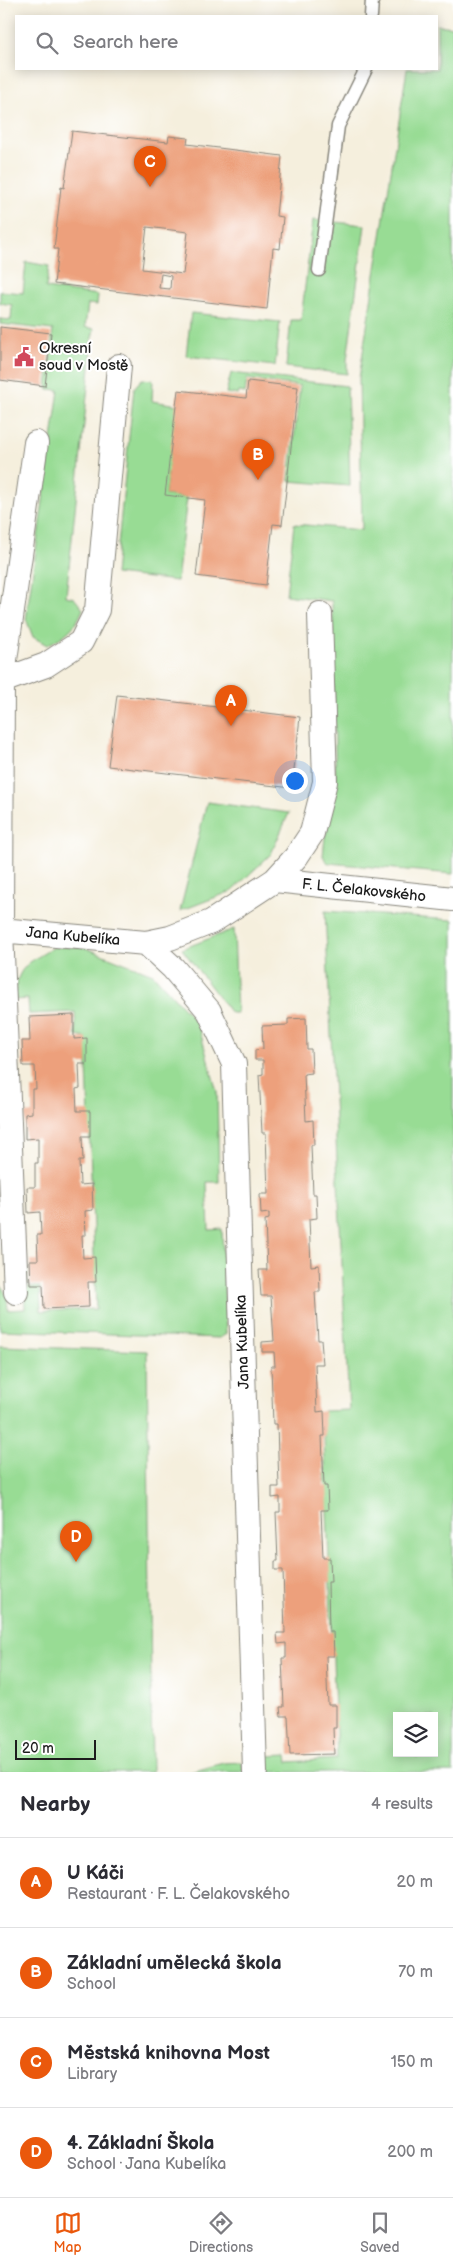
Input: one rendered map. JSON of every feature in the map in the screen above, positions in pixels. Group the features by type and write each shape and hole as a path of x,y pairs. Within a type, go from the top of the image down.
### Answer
{"street":[{"path":"2,681 46,665 81,642 97,610 119,366"},
{"path":"16,1292 0,930 2,681 36,443"},
{"name":"Jana Kubelíka","path":"0,930 146,943 170,938 212,922 275,880 296,857 312,833 325,782 320,614"},
{"name":"F. L. Čelakovského","path":"275,880 453,899"},
{"name":"Jana Kubelíka","path":"146,943 173,968 209,1011 234,1064 255,1772"}],"lane":[{"path":"371,15 372,0"},
{"path":"319,270 338,126 366,70"}],"green space":[{"path":"438,25 453,27 453,874 328,863 323,856 325,837 336,794 332,601 286,595 294,524 362,530 359,378 407,70 438,70"},
{"path":"313,220 365,225 347,360 347,374 286,367 291,320 301,320"},
{"path":"26,262 49,266 46,288 98,295 97,305 88,304 85,327 94,329 90,347 92,348 66,596 74,598 83,609 69,631 47,645 33,637 26,619 59,390 47,389 53,330 0,324 0,319 11,320 12,305 0,303 0,291 23,293"},
{"path":"191,313 280,322 275,366 186,356"},
{"path":"231,373 347,386 350,486 289,481 300,386 247,379 245,393 239,392 238,395 226,393"},
{"path":"142,379 153,380 152,401 178,405 165,495 187,498 177,581 115,574 134,388"},
{"path":"207,802 289,813 271,854 232,891 180,911"},
{"path":"325,911 453,920 453,1772 267,1772 267,1756 287,1755 288,1762 337,1759 323,1411 349,1410"},
{"path":"234,929 237,1013 231,1013 182,949"},
{"path":"54,947 83,947 153,974 198,1024 217,1092 219,1182 207,1182 209,1230 222,1229 226,1334 220,1338 0,1330 0,1284 7,1296 8,1310 25,1309 24,1268 27,1268 28,1287 40,1287 41,1311 96,1309 86,1038 76,1036 75,1012 29,1014 28,999 14,1000 15,988 21,972 30,962"},
{"path":"0,1346 147,1351 152,1772 0,1772"},
{"path":"242,1762 243,1772 191,1772 223,1763"}],"building":[{"path":"72,131 168,142 169,136 188,138 187,144 282,156 276,216 283,217 280,249 273,248 267,309 54,284 58,249 54,249 61,187 64,188","holes":["147,227 188,232 183,274 142,269","161,274 171,276 170,289 159,288"]},
{"name":"Okresní soud v Mostě","path":"0,327 51,333 45,386 0,380"},
{"path":"248,381 298,387 282,525 273,524 266,585 196,576 205,500 165,495 178,390 246,398"},
{"path":"117,695 300,717 292,788 108,766"},
{"path":"74,1015 74,1039 87,1038 87,1064 79,1064 80,1088 76,1089 77,1111 90,1111 90,1136 82,1136 83,1161 79,1161 80,1185 92,1184 93,1210 85,1211 86,1235 82,1235 83,1258 95,1257 96,1282 88,1282 89,1307 44,1309 43,1285 31,1285 30,1260 38,1260 37,1235 41,1235 40,1212 28,1213 27,1187 35,1187 35,1163 38,1163 38,1138 25,1139 25,1114 32,1113 32,1089 36,1089 35,1066 23,1066 22,1041 30,1041 29,1017"},
{"path":"306,1018 307,1049 311,1049 312,1073 304,1074 306,1121 313,1120 314,1145 311,1145 313,1194 316,1194 317,1218 309,1219 311,1266 319,1265 320,1292 315,1292 318,1340 321,1340 323,1364 315,1364 317,1412 324,1411 325,1436 322,1436 324,1486 327,1486 328,1510 321,1510 323,1558 330,1558 331,1582 328,1582 329,1632 333,1632 334,1656 326,1656 328,1705 336,1705 336,1728 333,1728 334,1754 290,1755 288,1716 281,1716 280,1707 284,1707 282,1658 286,1658 286,1643 278,1644 277,1633 285,1633 283,1570 275,1570 275,1561 278,1561 276,1512 280,1512 280,1497 272,1498 272,1487 279,1487 277,1424 273,1424 271,1366 275,1366 274,1352 262,1352 262,1342 274,1341 271,1296 261,1296 259,1270 267,1270 265,1220 269,1219 269,1213 261,1214 260,1194 268,1194 266,1133 262,1133 259,1075 263,1074 263,1060 255,1060 255,1050 263,1049 262,1026 288,1025 288,1019"}],"place":[{"name":"Městská knihovna Most","path":"150,187"},
{"name":"Okresní soud v Mostě","path":"24,357"},
{"name":"Základní umělecká škola","path":"258,480"},
{"name":"U Káči","path":"231,726"},
{"name":"4. Základní Škola","path":"76,1562"}]}
